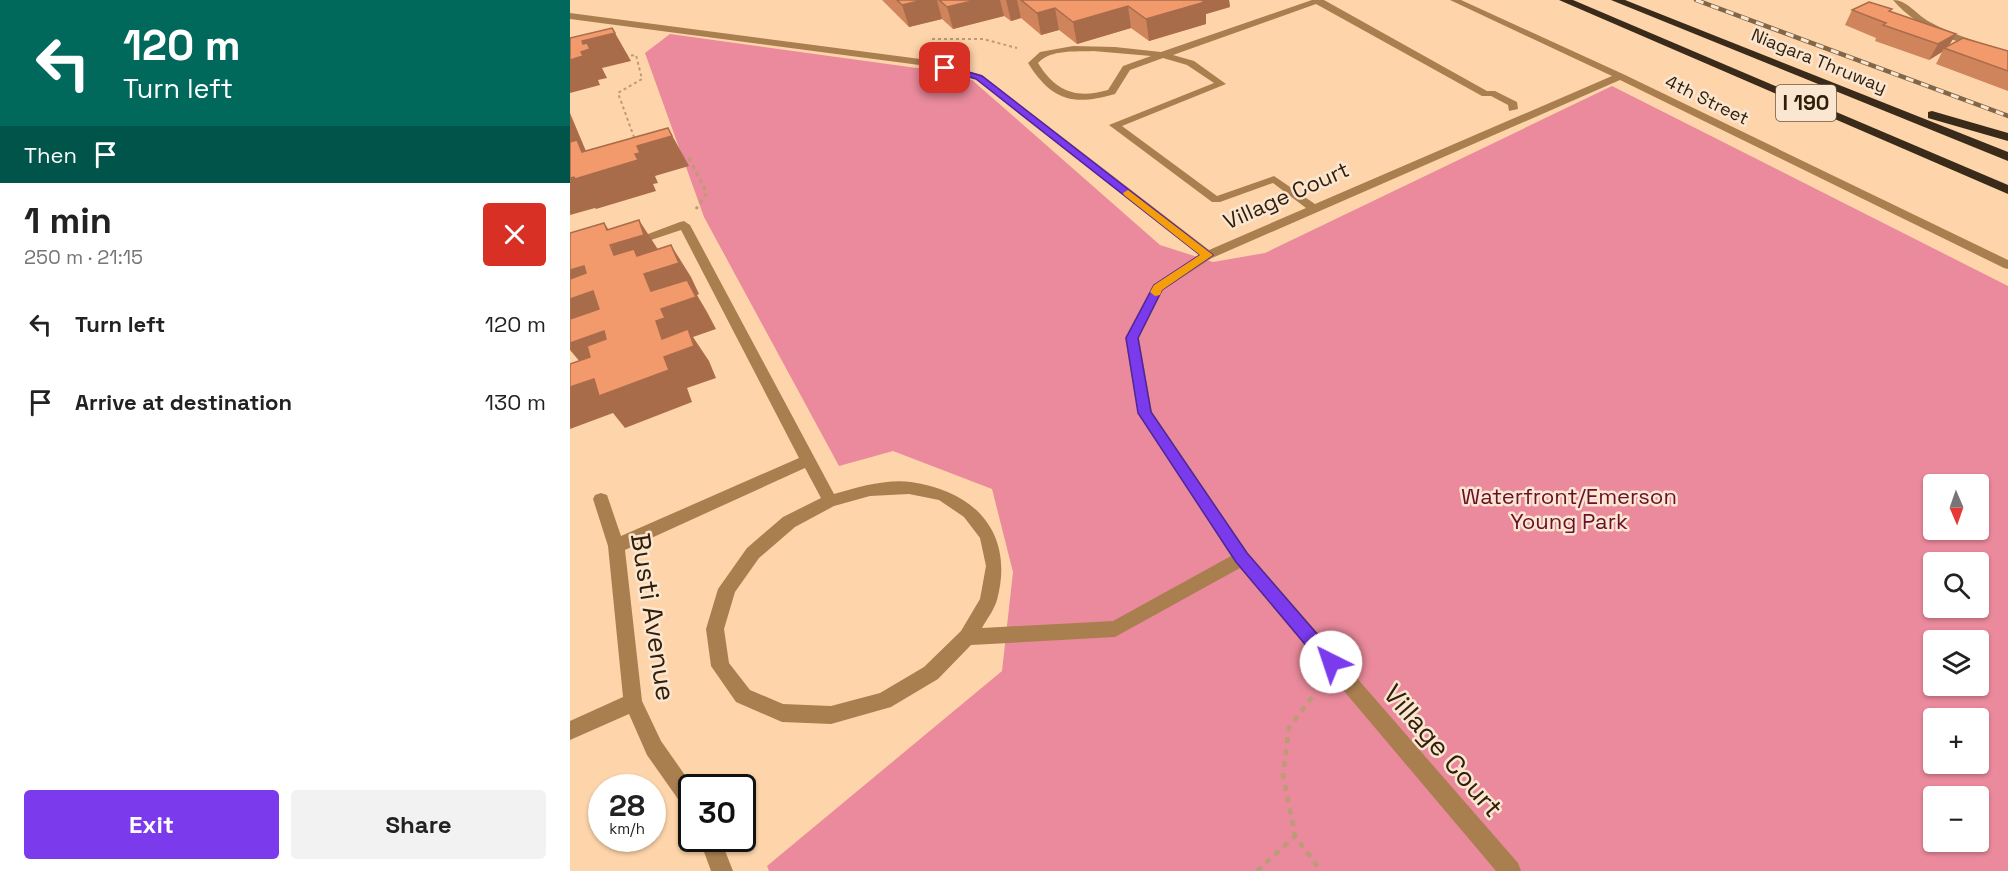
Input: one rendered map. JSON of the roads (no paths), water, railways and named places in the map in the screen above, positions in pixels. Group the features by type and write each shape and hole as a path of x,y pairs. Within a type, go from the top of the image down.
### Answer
{"highway":[{"name":"Niagara Thruway","path":"1564,0 2008,190"},
{"name":"Niagara Thruway","path":"1616,0 2008,157"},
{"path":"1845,91 2008,137"}],"street":[{"path":"1314,209 1274,179 1216,200 1114,125 1221,84 1189,62 1161,54 1109,50 1041,54 1032,63 1042,81 1074,98 1095,98 1112,92 1126,68 1161,54 1319,0 1485,94 1484,98 1501,108 1513,109 1526,116"},
{"name":"4th Street","path":"1454,0 1620,76 2008,265"},
{"path":"1896,0 1913,15 1932,26 2008,54"},
{"path":"570,16 928,63 979,77 1208,255"},
{"name":"Village Court","path":"1510,871 1242,558 1145,413 1132,338 1158,288 1208,255 1620,76"},
{"path":"622,246 684,225 830,501"},
{"path":"616,546 809,460"},
{"path":"909,488 943,495 970,512 988,536 994,566 988,601 968,637 931,673 884,701 831,715 782,713 743,696 720,666 715,629 727,590 753,553 789,522 830,501 870,490 909,488"},
{"name":"Busti Avenue","path":"600,499 616,546 633,702 654,748 678,782"},
{"path":"968,637 1115,629 1242,558"},
{"path":"570,731 633,702"},
{"path":"715,852 722,871"}],"railway":[{"path":"1696,0 2008,116"}],"park label":[{"name":"Waterfront/Emerson Young Park","path":"1569,508"}]}
